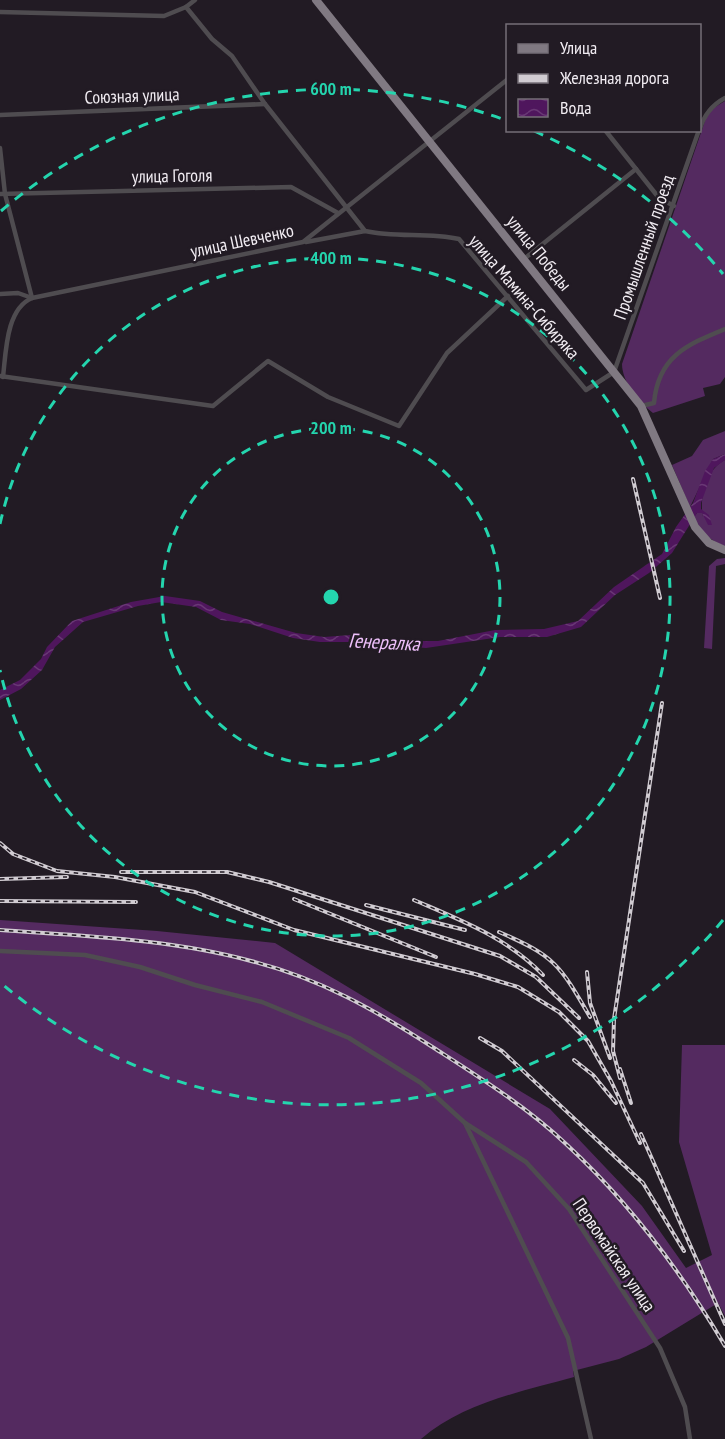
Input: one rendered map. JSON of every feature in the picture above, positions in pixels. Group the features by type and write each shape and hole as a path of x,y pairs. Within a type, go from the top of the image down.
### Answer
{"main road":[{"name":"улица Победы","path":"316,0 641,406 695,527 709,543 725,550"}],"street":[{"path":"0,12 164,16 186,7 195,0"},
{"path":"186,7 212,39 232,56 265,104 365,231"},
{"name":"улица Шевченко","path":"0,294 18,294 32,298 303,242 506,80"},
{"name":"Промышленный проезд","path":"701,126 712,107 725,98"},
{"name":"Союзная улица","path":"0,115 265,104"},
{"path":"607,132 659,198 674,206"},
{"name":"Промышленный проезд","path":"614,372 698,132"},
{"path":"0,148 2,194 32,298 23,302 15,314 7,343 2,376 213,406 268,361 328,397 399,426 447,354 508,296"},
{"path":"524,259 636,169"},
{"name":"улица Гоголя","path":"2,194 291,187 338,213"},
{"name":"улица Мамина-Сибиряка","path":"303,242 365,231 387,236 437,234 459,239 586,390 614,372"},
{"path":"641,406 654,403 656,384 664,366 686,347 725,329"},
{"path":"0,951 85,956 140,968 262,1002 349,1038 421,1083 465,1123 568,1338 591,1439"},
{"name":"Первомайская улица","path":"465,1123 526,1162 569,1209 660,1348 685,1407 690,1439"}],"shaded area":[{"path":"725,101 725,377 720,384 703,388 705,396 653,413 632,391 625,378 622,364 706,118 712,109"},
{"path":"725,431 725,454 713,459 690,507 672,465 692,456 703,440"},
{"path":"725,460 725,546 706,535 694,517 697,513 702,513 703,517 702,502 705,485 713,470"},
{"path":"725,558 725,564 716,566 712,649 704,648 709,566 717,559"},
{"path":"0,920 157,931 275,943 550,1109 642,1206 686,1268 712,1255 679,1142 682,1045 725,1045 725,1316 718,1303 646,1347 619,1359 573,1371 574,1377 514,1393 474,1407 438,1426 421,1439 0,1439"}],"water":[{"name":"Генералка","path":"725,454 725,460 714,468 701,503 701,509 709,515 712,525 708,525 702,513 697,513 672,553 649,573 615,595 581,627 547,637 500,637 426,648 355,642 320,642 293,638 250,624 221,620 196,607 161,602 138,606 83,622 55,647 42,670 21,689 0,700 0,690 20,680 41,659 47,647 72,621 131,602 165,596 200,601 222,612 296,633 324,637 351,635 384,641 438,641 495,630 544,629 578,621 614,587 662,554 676,527 693,503 705,471 713,459"}],"railway":[{"path":"633,479 660,598"},
{"path":"620,1078 613,1051 614,1019 662,703"},
{"path":"0,843 13,854 57,871 115,877 195,892 294,930 475,974 518,987 559,1012 588,1041 611,1081 640,1143"},
{"path":"121,872 227,872 269,882 500,956 536,977 579,1018"},
{"path":"0,879 67,877"},
{"path":"294,899 436,957"},
{"path":"414,900 499,940 515,950 543,975"},
{"path":"0,901 136,902"},
{"path":"366,905 465,930"},
{"path":"0,930 158,943 221,954 277,968 324,986 390,1021 519,1105 551,1130 589,1166 653,1239 691,1292 725,1346"},
{"path":"499,932 533,948 554,964 571,985 590,1017"},
{"path":"587,972 590,1003 610,1058"},
{"path":"480,1038 502,1051 643,1183 684,1251"},
{"path":"574,1060 593,1075 616,1103"},
{"path":"620,1069 631,1103"},
{"path":"641,1134 725,1324"}]}
